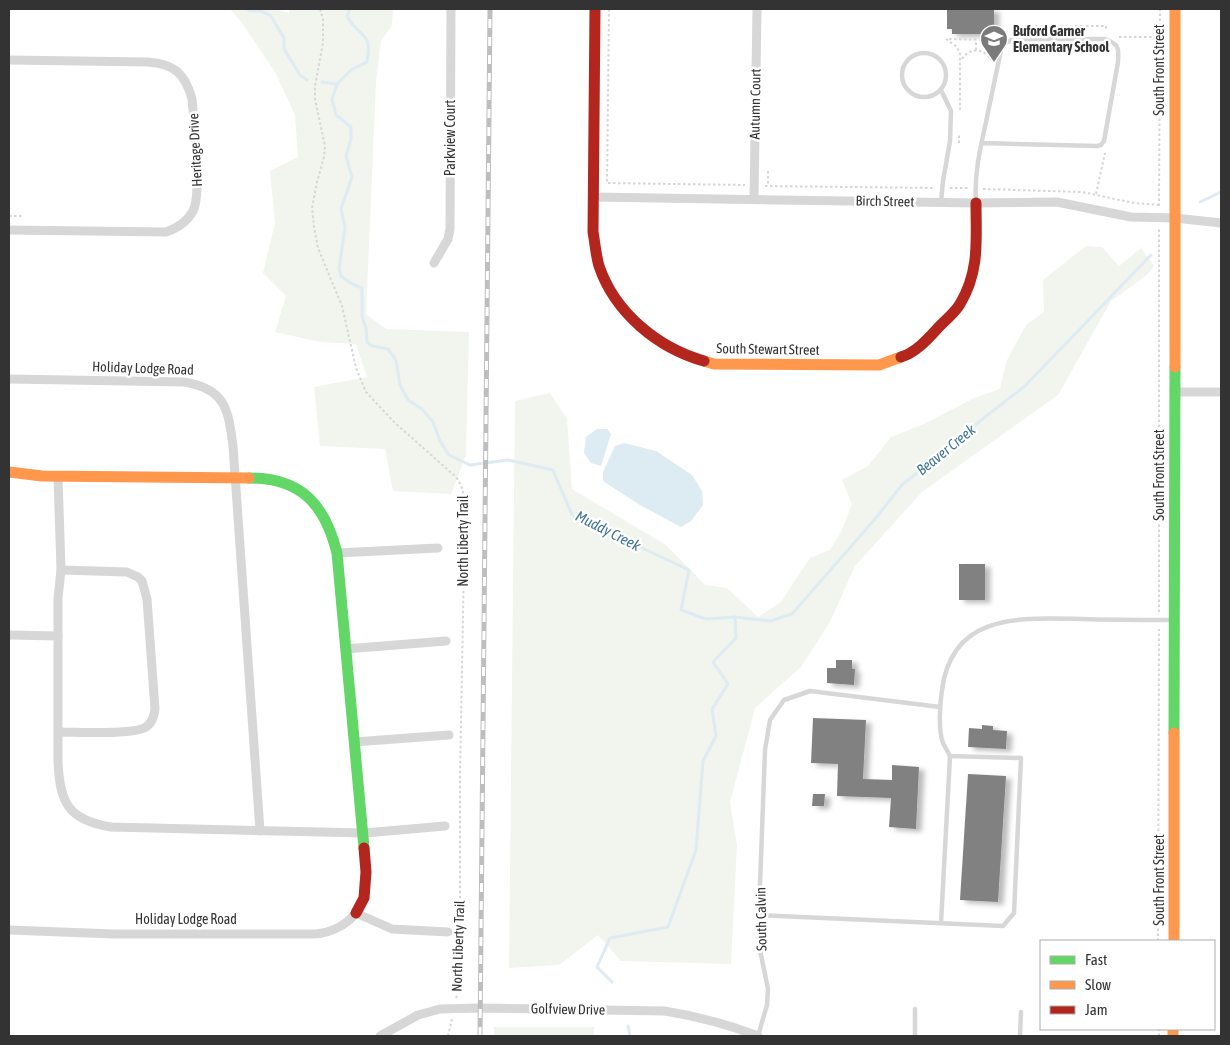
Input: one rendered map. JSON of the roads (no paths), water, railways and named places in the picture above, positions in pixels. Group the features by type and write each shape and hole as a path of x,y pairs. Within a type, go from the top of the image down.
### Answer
{"street":[{"name":"Parkview Court","path":"434,263 448,239 450,229 451,9"},
{"name":"South Stewart Street","path":"595,9 593,232 599,266 612,293 629,316 654,338 686,356 714,364 879,365 908,355 928,339 960,305 970,282 976,260 976,203"},
{"name":"Autumn Court","path":"754,199 757,9"},
{"name":"South Front Street","path":"1174,9 1174,940"},
{"name":"Heritage Drive","path":"9,60 148,62 166,65 177,71 189,85 192,99 198,192 194,211 184,224 166,232 9,230"},
{"name":"Birch Street","path":"594,197 976,203 1058,202 1131,217 1175,218 1221,223"},
{"name":"Holiday Lodge Road","path":"9,379 184,382 201,385 214,393 224,406 233,446 260,831"},
{"path":"1174,392 1221,392"},
{"path":"9,472 42,476 273,480 302,492 322,510 334,536 337,553 354,742 366,887 364,898 356,913 392,929 448,932"},
{"path":"58,476 60,570 58,762 59,785 66,802 72,810 86,821 111,827 361,832 445,826"},
{"path":"337,553 438,548"},
{"path":"59,732 133,732 148,726 153,718 155,709 147,599 142,582 138,577 127,572 60,570"},
{"path":"9,635 58,636"},
{"path":"345,649 446,641"},
{"path":"354,742 449,735"},
{"name":"Holiday Lodge Road","path":"9,930 143,934 315,934 328,932 345,924 356,913"},
{"name":"Golfview Drive","path":"380,1036 418,1016 440,1009 480,1008 664,1010 728,1024 758,1036"}],"lane":[{"path":"976,203 975,188 982,142 1001,50 1007,42 1016,39 1105,39 1114,42 1119,50 1118,62 1104,141 1101,145 982,142"},
{"path":"931,53 943,62 947,77 945,84 940,90 935,95 921,97 908,90 902,77 902,70 910,58 916,54 931,53"},
{"path":"940,90 951,111 950,141 941,202"},
{"path":"941,923 950,756 942,742 940,707 944,677 953,656 964,641 980,629 1000,622 1025,618 1174,620"},
{"name":"South Calvin","path":"758,1036 767,1005 768,990 760,950 759,915 765,750 770,720 784,700 810,691 940,707"},
{"path":"759,915 1003,926 1014,912 1021,758 950,756"},
{"path":"915,1009 915,1036"},
{"path":"1020,1036 1021,1012"}],"waterway":[{"path":"247,9 270,15 284,38 284,49 300,75 307,80"},
{"name":"Muddy Creek","path":"350,9 347,16 366,39 368,52 367,62 351,70 337,84 332,99 336,115 351,127 351,139 346,156 352,177 341,209 345,227 339,269 341,276 362,288 362,316 366,328 367,342 372,346 388,349 396,360 400,385 408,400 422,409 433,422 440,441 449,455 470,465 508,460 553,470 572,515 689,570 681,610 706,619 735,617 736,638 713,662 728,684 712,709 716,736 703,761 696,850 668,927 610,938 597,967 612,982"},
{"path":"322,82 337,84"},
{"name":"Beaver Creek","path":"1200,202 1221,192"},
{"name":"Beaver Creek","path":"735,617 770,621 792,614 875,519 902,485 1025,386 1151,255"},
{"name":"Muddy Creek","path":"628,1026 630,1036"}],"railway":[{"path":"480,1036 490,9"}],"place":[{"name":"Buford Garner Elementary School","path":"994,63"}]}
